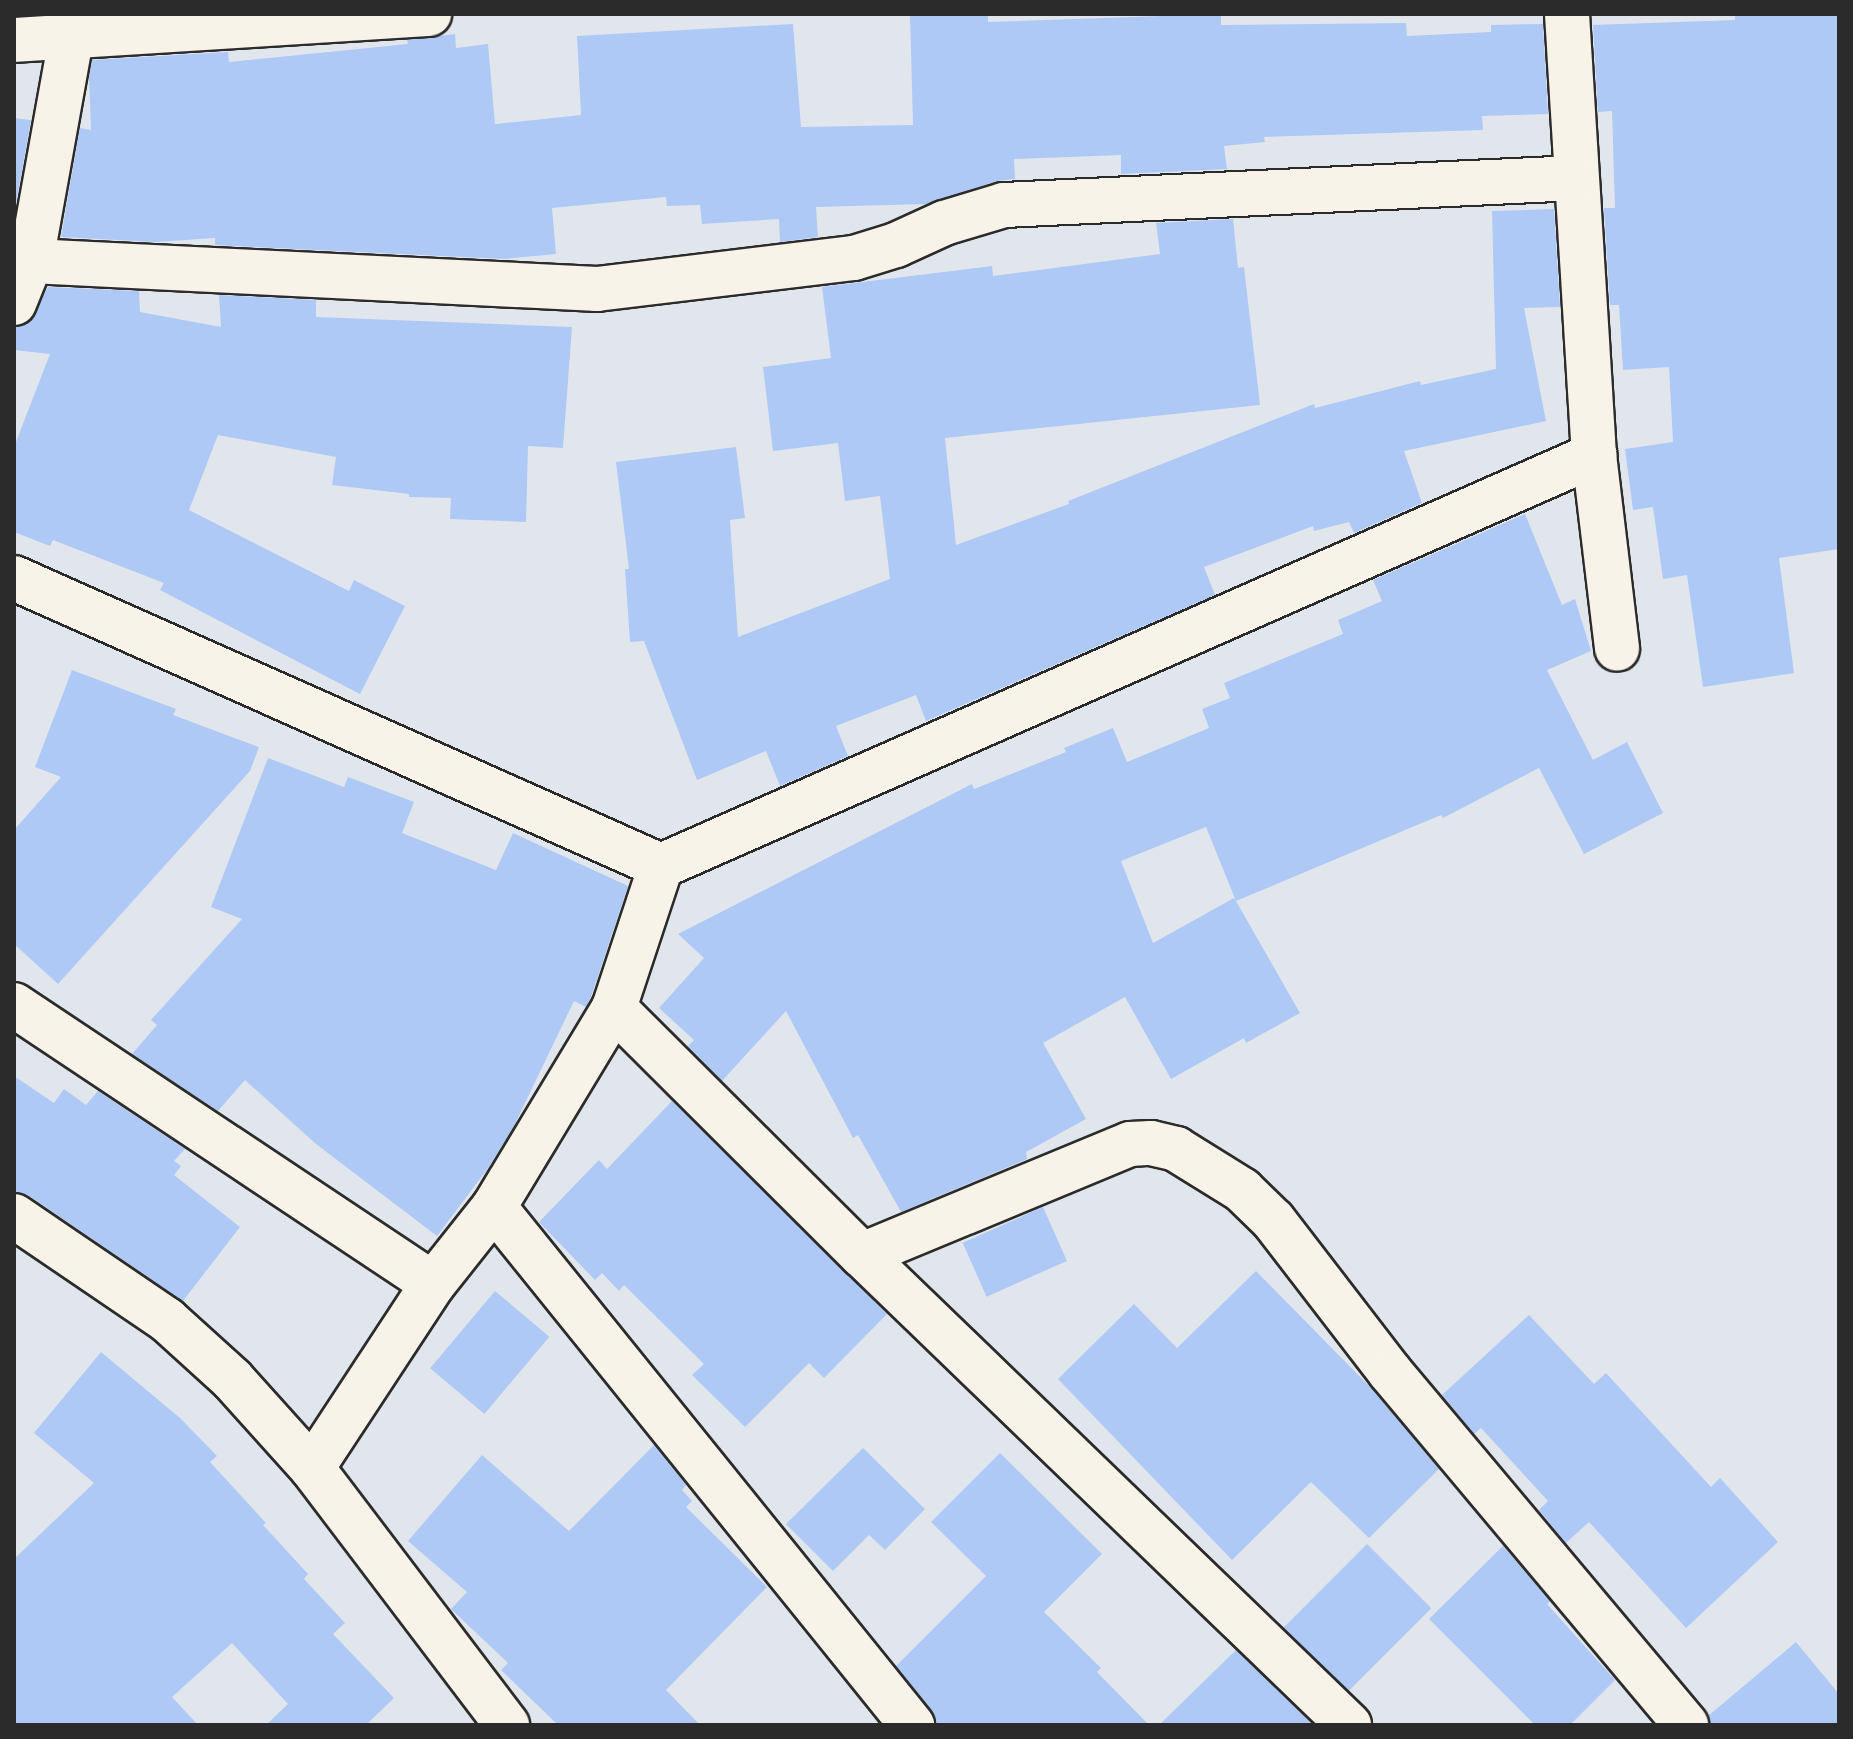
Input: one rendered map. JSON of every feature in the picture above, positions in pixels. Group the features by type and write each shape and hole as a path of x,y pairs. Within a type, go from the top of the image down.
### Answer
{"street":[{"path":"14,40 429,14"},
{"path":"1567,14 1594,455 1617,649"},
{"path":"14,303 31,261 71,38"},
{"path":"31,261 597,289 854,258 896,245 944,223 1004,205 1576,178"},
{"path":"14,578 661,866 1594,455"},
{"path":"312,1468 433,1284 494,1207 614,1008 661,866"},
{"path":"14,1005 433,1284"},
{"path":"614,1008 862,1255 1349,1725"},
{"path":"862,1255 1130,1144 1151,1143 1176,1149 1242,1190 1273,1220 1390,1372 1686,1725"},
{"path":"494,1207 912,1725"},
{"path":"14,1216 167,1320 232,1379 312,1468 507,1725"}],"building":[{"path":"910,14 988,14 988,22 1221,14 1221,25 1406,23 1407,36 1491,32 1491,25 1543,24 1548,114 1482,116 1483,130 1264,137 1265,142 1224,146 1227,169 1121,174 1121,155 1014,159 1015,179 997,181 926,204 816,207 818,237 780,242 779,219 702,224 700,205 667,206 666,197 552,208 556,254 504,259 215,245 215,238 155,242 61,237 80,128 91,130 89,77 92,60 228,52 229,62 408,44 407,40 455,34 456,48 488,44 495,124 581,115 577,36 793,24 801,127 913,125"},
{"path":"1735,14 1839,14 1839,549 1779,558 1794,673 1703,687 1687,575 1663,579 1653,507 1633,510 1625,449 1673,442 1669,367 1623,370 1619,305 1610,305 1604,208 1615,208 1612,111 1598,112 1593,25 1735,20"},
{"path":"14,118 31,120 14,214"},
{"path":"1554,209 1560,307 1524,308 1546,421 1404,451 1422,503 1354,533 1349,522 1314,531 1313,526 1204,567 1215,595 926,721 916,695 836,726 848,756 780,786 766,751 697,780 644,641 630,642 625,569 629,569 616,462 736,447 745,518 730,520 738,637 890,579 880,496 845,501 838,443 773,451 763,367 831,358 822,287 992,266 993,276 1160,254 1156,223 1233,219 1238,268 1244,267 1260,405 945,438 956,545 1069,504 1068,501 1314,404 1315,408 1420,381 1421,385 1496,369 1492,211"},
{"path":"48,287 139,291 140,312 221,327 219,295 316,300 316,317 572,327 563,448 528,446 526,522 450,519 451,498 409,497 409,494 332,485 336,457 218,435 189,510 349,591 354,580 405,606 360,694 160,590 164,583 53,540 50,546 14,532 14,447 50,354 14,350 14,327 30,322"},
{"path":"1525,514 1562,605 1575,599 1591,651 1547,670 1593,760 1627,742 1663,813 1584,854 1539,768 1443,818 1441,815 1236,901 1300,1013 1246,1043 1244,1038 1171,1079 1125,997 1043,1043 1086,1119 1026,1152 1027,1159 901,1212 858,1135 853,1138 786,1011 722,1081 688,1046 694,1040 659,1008 704,958 678,934 972,784 974,789 1066,752 1064,748 1113,728 1127,762 1209,728 1202,709 1230,698 1224,683 1343,634 1338,620 1382,601 1373,580","holes":["1206,827 1236,901 1234,898 1153,943 1121,861"]},
{"path":"72,670 176,709 173,715 259,747 250,771 58,984 14,944 14,830 61,777 35,767"},
{"path":"268,758 344,787 348,777 414,802 402,833 496,870 513,833 628,886 586,1007 574,1001 513,1128 486,1171 437,1236 316,1144 245,1080 218,1111 132,1054 157,1025 151,1020 242,919 211,907"},
{"path":"14,1076 54,1103 64,1089 86,1105 98,1091 185,1149 174,1161 181,1166 174,1175 240,1227 183,1301 28,1195 14,1191"},
{"path":"672,1101 887,1314 824,1378 809,1363 745,1427 692,1375 704,1364 624,1285 619,1291 602,1273 595,1280 539,1222 599,1160 607,1169"},
{"path":"1043,1207 1067,1261 987,1297 963,1243"},
{"path":"1256,1271 1372,1389 1439,1469 1369,1538 1311,1482 1232,1560 1058,1379 1134,1304 1177,1348"},
{"path":"495,1291 549,1337 484,1414 430,1368"},
{"path":"1529,1315 1594,1384 1606,1373 1711,1487 1720,1478 1778,1542 1686,1628 1589,1522 1566,1543 1539,1510 1548,1501 1481,1428 1474,1434 1442,1395"},
{"path":"101,1352 180,1418 217,1456 210,1462 266,1523 263,1525 308,1574 304,1579 345,1623 333,1634 394,1698 366,1725 266,1725 288,1704 232,1643 172,1697 198,1725 14,1725 14,1559 94,1483 34,1433"},
{"path":"654,1445 686,1485 682,1490 692,1501 686,1507 767,1587 666,1690 700,1725 558,1725 501,1670 508,1663 451,1609 467,1592 408,1541 482,1455 569,1531"},
{"path":"863,1448 925,1509 885,1550 869,1535 833,1571 786,1524"},
{"path":"1000,1453 1102,1554 1044,1612 1101,1668 1097,1672 1149,1725 936,1725 931,1709 896,1666 986,1576 931,1522"},
{"path":"1367,1544 1431,1608 1348,1692 1284,1627"},
{"path":"1503,1546 1550,1601 1547,1604 1615,1680 1570,1725 1535,1725 1429,1619"},
{"path":"1796,1642 1839,1694 1839,1725 1710,1725 1708,1716"},
{"path":"1236,1650 1312,1724 1159,1725"}]}
